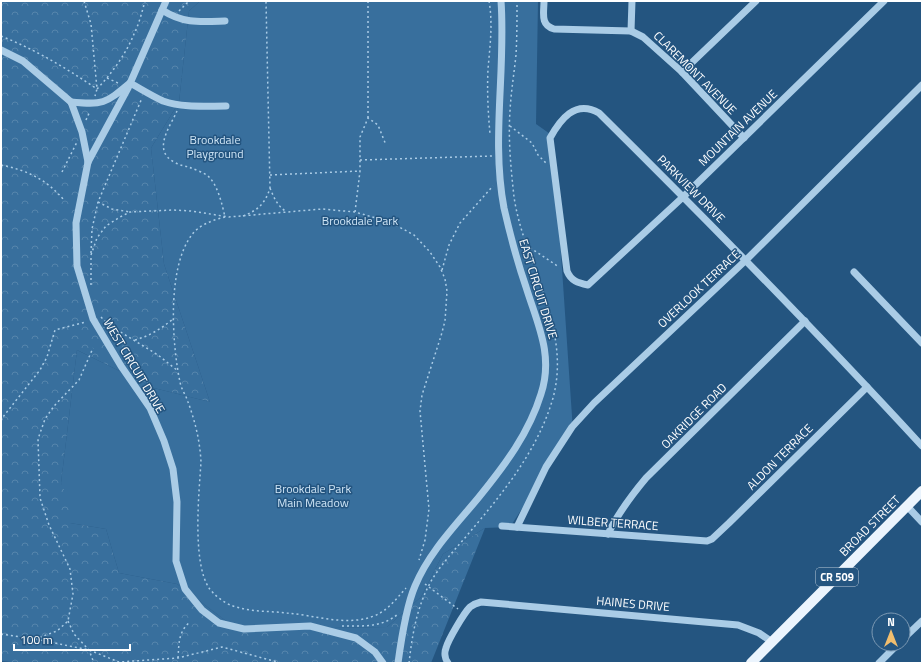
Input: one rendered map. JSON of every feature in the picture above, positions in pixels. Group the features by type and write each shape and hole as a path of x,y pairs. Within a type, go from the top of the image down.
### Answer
{"main road":[{"name":"BROAD STREET","path":"750,663 922,491"}],"street":[{"name":"WEST CIRCUIT DRIVE","path":"166,1 130,83 88,162 76,223 76,258 93,319 121,366 150,408 164,441 173,469 176,502 176,561 185,589 202,610 219,623 244,629 310,626 347,635 356,638 365,644 375,652 383,663"},
{"name":"EAST CIRCUIT DRIVE","path":"398,663 406,617 415,587 434,553 514,452 532,419 542,392 546,370 546,351 514,252 504,204 501,180 499,156 503,27 501,1"},
{"path":"544,1 545,24 549,28 631,31 632,1"},
{"path":"682,72 756,1"},
{"name":"MOUNTAIN AVENUE","path":"588,285 683,197 884,1"},
{"path":"162,10 174,18 182,20 200,22 225,21"},
{"name":"CLAREMONT AVENUE","path":"631,31 643,37 682,72 744,138"},
{"path":"1,50 23,61 71,102 82,132 88,162"},
{"name":"WEST CIRCUIT DRIVE","path":"71,102 92,104 102,103 111,99 130,83"},
{"path":"130,83 162,100 179,104 226,106"},
{"name":"OVERLOOK TERRACE","path":"517,527 546,467 572,427 594,403 746,260 922,85"},
{"name":"PARKVIEW DRIVE","path":"588,285 579,284 572,280 566,271 550,138 562,120 578,108 587,108 599,113 746,260 922,446"},
{"path":"854,272 922,343"},
{"name":"OAKRIDGE ROAD","path":"608,534 616,517 626,502 646,478 805,322"},
{"name":"ALDON TERRACE","path":"707,541 712,539 729,523 867,387"},
{"path":"907,506 922,522"},
{"name":"WILBER TERRACE","path":"502,526 707,541"},
{"name":"HAINES DRIVE","path":"465,614 475,603 488,601 738,625 759,633 772,642"},
{"path":"448,663 445,655 446,648 465,614"},
{"path":"911,631 922,621"},
{"path":"879,663 890,652"}],"path":[{"path":"84,1 90,24 97,89"},
{"path":"97,89 124,54 134,34 145,1"},
{"path":"174,18 189,1"},
{"path":"241,216 253,212 266,200 270,188 266,1"},
{"path":"355,212 360,171 360,137 368,118 368,1"},
{"path":"489,1 491,36 488,70 488,109 490,134"},
{"path":"409,663 411,639 420,604 428,586 444,561 495,502 518,472 547,418 557,372 556,343 548,306 526,245 514,198 510,151 510,113 516,54 517,1"},
{"path":"1,36 39,52 97,89"},
{"path":"92,291 90,278 92,230 98,202 142,96"},
{"path":"179,104 165,134 163,142 164,150 168,157 175,163 208,175 214,183 225,217"},
{"path":"368,118 378,125 386,145"},
{"path":"510,126 532,143 538,155 549,165"},
{"path":"360,160 499,156"},
{"path":"1,165 12,167 35,176 47,183 63,199"},
{"path":"270,175 360,171"},
{"path":"442,271 449,245 460,223 484,195 501,180"},
{"path":"270,188 281,208 288,212"},
{"path":"98,202 112,209 130,212 173,210 192,211 225,217"},
{"path":"407,587 388,609 372,617 358,620 337,620 253,610 232,605 219,598 209,588 203,573 199,556 200,448 188,401 180,385 172,319 175,286 182,250 191,234 200,227 216,219 225,217 322,209 355,212 390,222 414,235 430,252 442,271 447,291 445,321 422,395 420,411 429,509 425,540 417,566"},
{"path":"91,255 97,238 106,226 130,212"},
{"path":"526,245 563,270"},
{"path":"100,316 109,325 158,355 178,371"},
{"path":"1,421 2,417 40,370 47,357 55,330 93,319"},
{"path":"134,341 162,328 172,319"},
{"path":"93,348 79,380 54,406 44,419 38,439 40,498 49,525 70,569 73,594 68,621 74,634 89,650 94,663"},
{"path":"428,586 465,614"},
{"path":"341,626 366,626 377,624 396,616 403,609"},
{"path":"35,639 57,631 68,621"},
{"path":"178,658 180,636 184,627 190,622"},
{"path":"1,634 89,650 119,662 178,658 222,647 281,663"}],"green space":[{"path":"1,1 200,1 189,11 179,102 151,148 164,264 210,402 154,388 77,350 61,483 72,508 70,523 106,529 119,573 177,584 234,627 276,629 387,627 421,597 443,554 485,528 431,663 22,663 1,661"},
{"name":"Brookdale Park","path":"200,1 538,1 536,124 553,136 573,431 510,527 485,528 443,554 421,597 387,627 276,629 234,627 177,584 119,573 106,529 70,523 61,483 77,350 154,388 210,402 164,264 151,148 179,102 189,11"}],"park label":[{"name":"Brookdale Playground","path":"215,147"},
{"name":"Brookdale Park Main Meadow","path":"313,496"}]}
